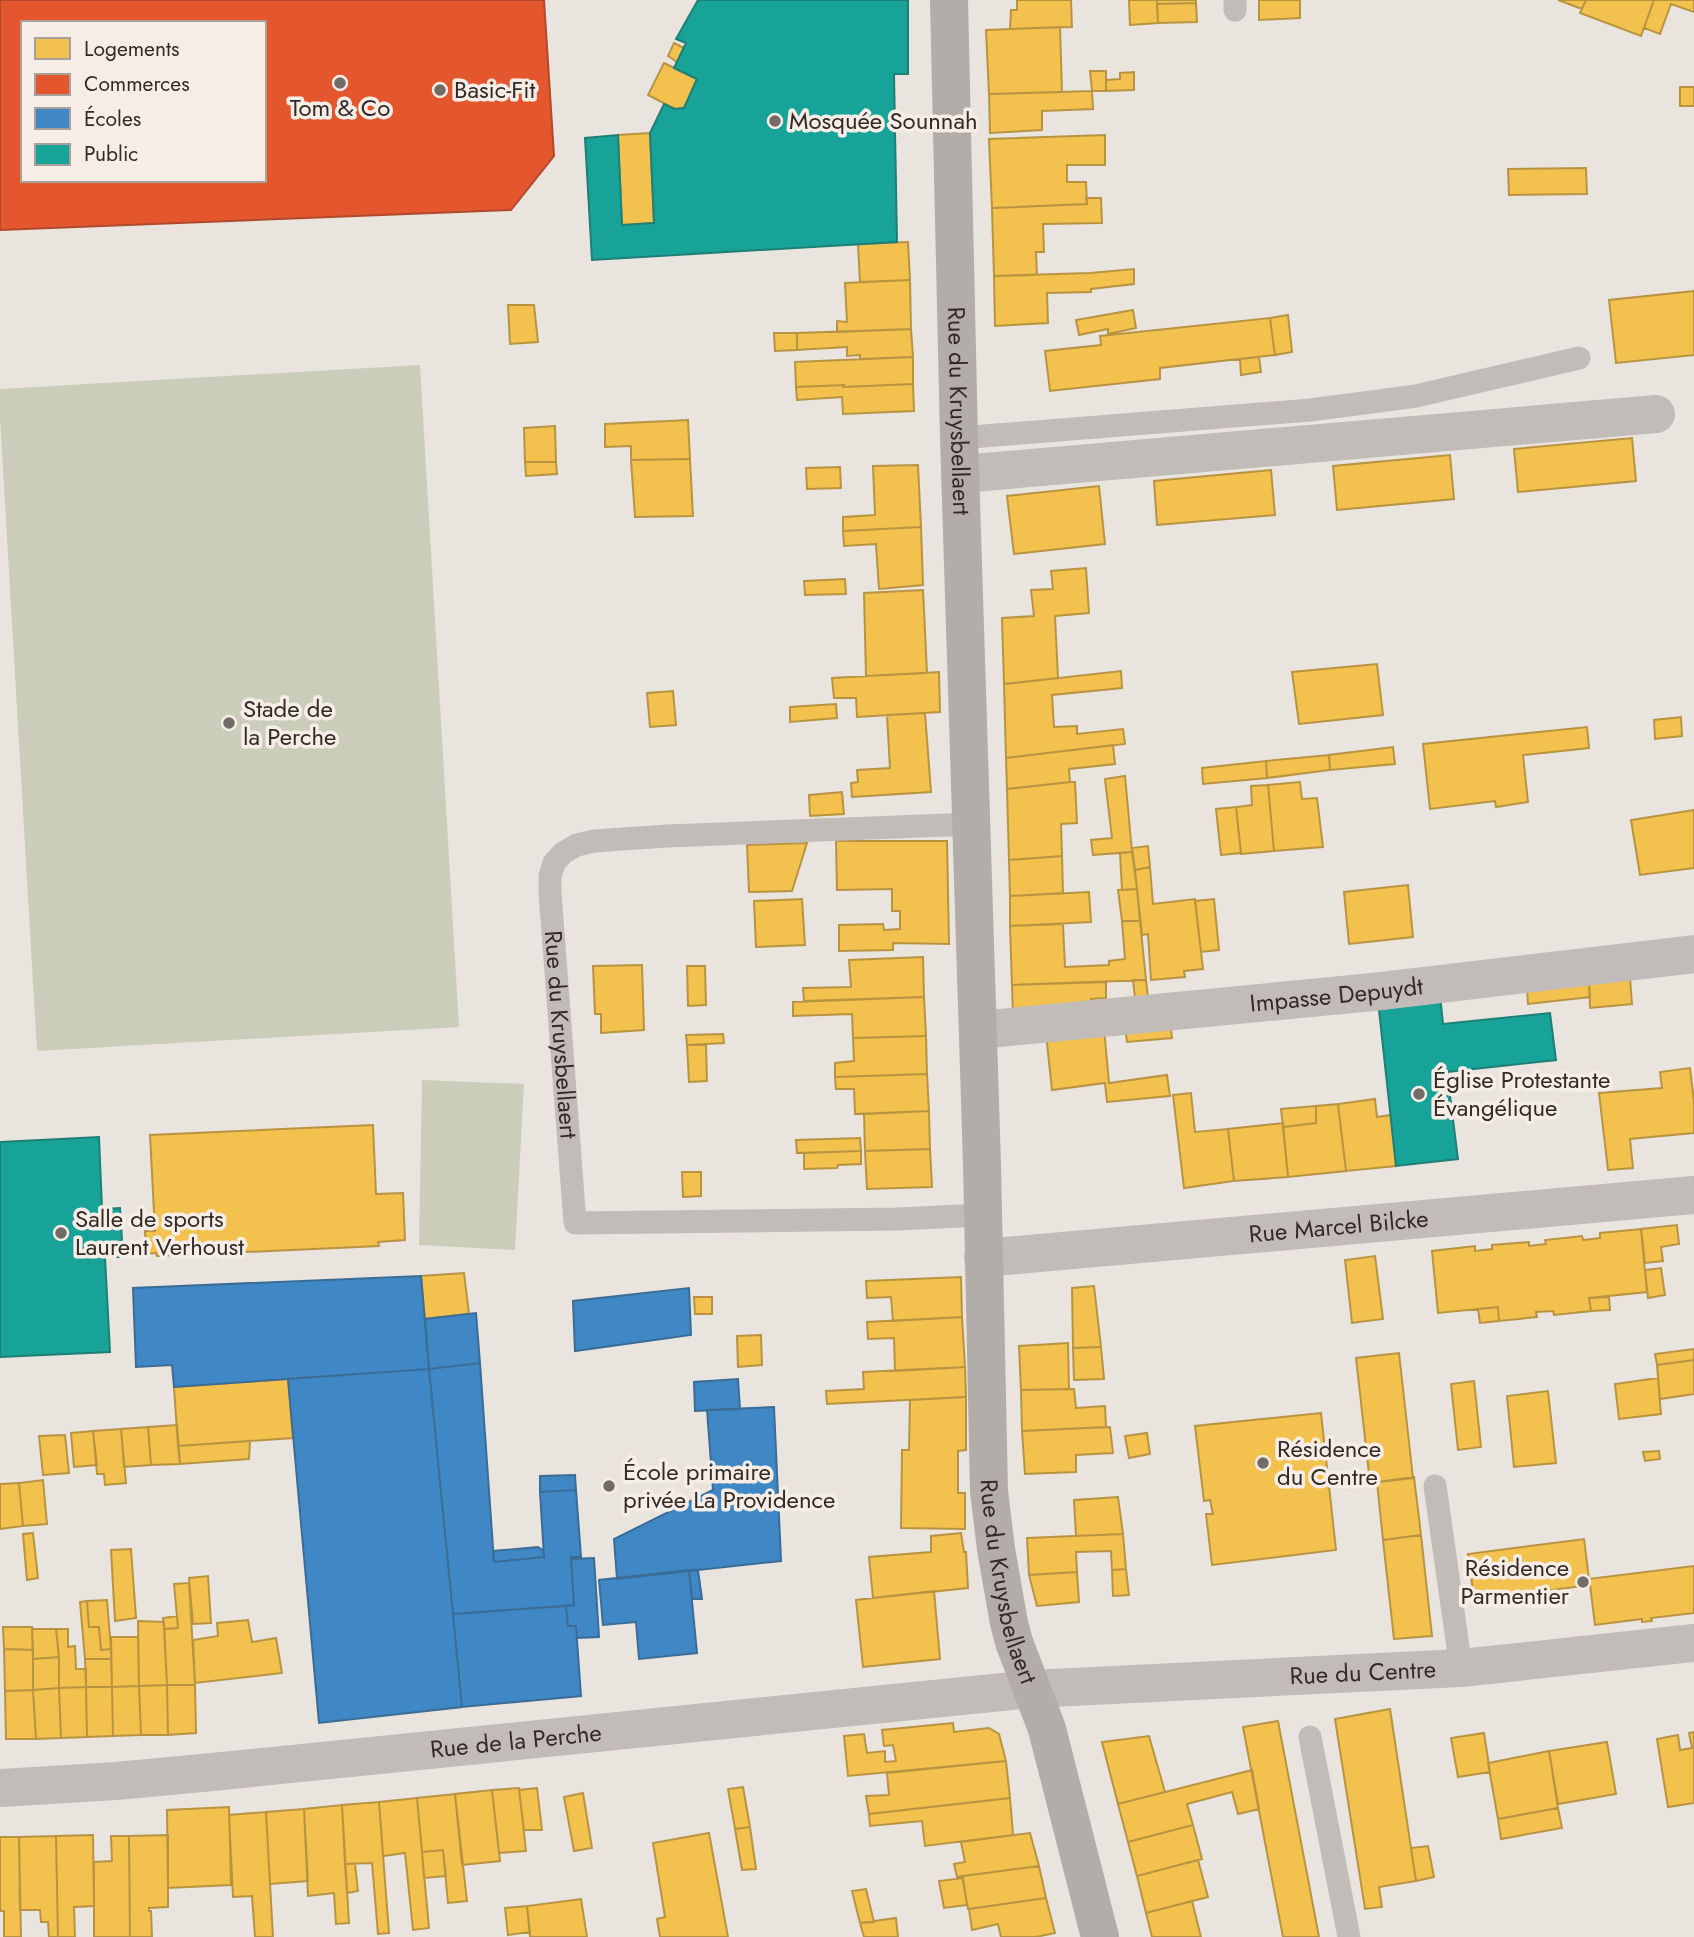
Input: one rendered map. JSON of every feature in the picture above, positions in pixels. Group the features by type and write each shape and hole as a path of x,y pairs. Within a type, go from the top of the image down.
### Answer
{"street":[{"name":"Rue du Kruysbellaert","path":"948,0 979,1030 989,1491 1009,1623 1050,1739 1100,1937"},
{"path":"960,456 1656,414"},
{"name":"Impasse Depuydt","path":"979,1030 1373,992 1694,954"},
{"name":"Rue Marcel Bilcke","path":"983,1258 1694,1195"},
{"name":"Rue du Centre","path":"1031,1689 1461,1668 1694,1643"},
{"name":"Rue de la Perche","path":"0,1788 202,1773 1031,1689"}],"lane":[{"path":"960,456 1416,396 1578,358"},
{"name":"Rue du Kruysbellaert","path":"972,824 680,835 594,841 577,845 554,863 550,876 550,893 575,1223 983,1215"},
{"path":"1435,1486 1461,1668"},
{"path":"1311,1737 1349,1937"}],"green space":[{"name":"Stade de la Perche","path":"420,365 459,1027 37,1051 0,389"},
{"path":"422,1080 524,1084 515,1250 419,1245"}],"building: Logements":[{"path":"1017,0 1071,0 1072,27 1010,29 1011,10 1017,10"},
{"path":"1129,0 1157,0 1158,23 1130,25"},
{"path":"1157,0 1196,0 1196,3 1157,4"},
{"path":"1259,0 1300,0 1300,18 1259,20"},
{"path":"1558,0 1586,0 1582,9"},
{"path":"1586,0 1654,0 1641,36 1580,13"},
{"path":"1654,0 1694,0 1694,12 1671,4 1660,34 1644,28"},
{"path":"1196,3 1197,22 1158,23 1157,4"},
{"path":"1060,27 1062,92 989,94 986,30"},
{"path":"674,43 684,48 677,62 668,56"},
{"path":"664,63 697,79 684,108 675,109 648,95"},
{"path":"1090,71 1106,71 1106,91 1092,91"},
{"path":"1134,72 1134,90 1106,91 1106,80 1120,79 1120,73"},
{"path":"1680,87 1694,87 1694,106 1680,106"},
{"path":"1092,91 1093,109 1042,111 1042,130 990,133 989,94"},
{"path":"650,133 654,223 622,225 618,135"},
{"path":"1105,135 1105,165 1067,165 1067,182 1086,182 1087,204 992,208 989,139"},
{"path":"1586,168 1587,194 1509,195 1508,169"},
{"path":"1086,198 1101,198 1102,223 1043,224 1044,252 1036,252 1037,275 994,276 992,208 1087,204"},
{"path":"908,242 910,280 860,282 858,244"},
{"path":"1134,269 1134,284 1091,289 1091,292 1047,293 1048,323 995,326 994,276"},
{"path":"910,280 911,329 837,332 837,321 847,322 845,283"},
{"path":"1694,291 1694,355 1616,363 1609,300"},
{"path":"508,305 534,305 538,342 510,344"},
{"path":"1133,310 1136,328 1108,334 1108,329 1079,335 1076,320"},
{"path":"1288,315 1292,352 1275,355 1270,318"},
{"path":"1270,318 1275,355 1160,368 1160,379 1050,391 1045,351 1101,345 1100,336"},
{"path":"911,329 913,357 860,359 860,355 847,356 847,347 797,350 797,333"},
{"path":"774,333 797,333 797,350 775,351"},
{"path":"913,357 913,384 796,387 795,362"},
{"path":"1259,357 1261,372 1241,375 1240,359"},
{"path":"913,384 914,411 843,414 842,397 797,400 796,387"},
{"path":"688,420 690,459 631,460 631,446 605,447 605,424"},
{"path":"555,426 556,462 525,462 524,428"},
{"path":"1632,438 1636,481 1518,492 1514,449"},
{"path":"1450,455 1454,499 1337,510 1333,466"},
{"path":"690,459 693,516 635,517 631,460"},
{"path":"525,462 556,462 557,474 526,476"},
{"path":"918,465 921,527 843,531 843,517 875,515 873,466"},
{"path":"840,467 841,488 807,489 806,468"},
{"path":"1271,470 1275,515 1157,525 1154,481"},
{"path":"1099,486 1105,544 1014,554 1007,496"},
{"path":"921,527 923,585 879,589 876,544 844,546 843,531"},
{"path":"1086,568 1089,613 1055,616 1058,678 1004,684 1002,618 1034,616 1031,590 1053,589 1051,571"},
{"path":"845,579 846,594 805,595 804,581"},
{"path":"923,590 927,673 866,676 864,593"},
{"path":"1377,664 1383,715 1299,724 1292,672"},
{"path":"1121,671 1122,688 1052,695 1054,727 1077,726 1077,734 1123,729 1125,744 1006,758 1004,684"},
{"path":"939,672 940,712 857,717 856,698 834,698 832,678"},
{"path":"673,691 676,725 650,727 647,693"},
{"path":"836,704 837,718 790,722 790,707"},
{"path":"925,713 931,792 852,797 851,783 858,782 857,770 890,768 887,715"},
{"path":"1681,717 1682,736 1655,739 1654,720"},
{"path":"1587,727 1589,748 1523,755 1528,802 1496,807 1495,801 1430,809 1423,744"},
{"path":"1113,745 1115,764 1069,769 1070,782 1007,789 1006,758"},
{"path":"1393,747 1395,764 1330,770 1329,755"},
{"path":"1329,755 1330,770 1267,778 1266,761"},
{"path":"1266,761 1267,778 1203,784 1202,768"},
{"path":"1125,776 1132,852 1093,855 1091,840 1112,838 1105,779"},
{"path":"1075,782 1077,823 1061,824 1062,856 1009,860 1007,789"},
{"path":"1300,782 1302,799 1317,798 1323,847 1274,851 1268,785"},
{"path":"1268,785 1274,851 1241,854 1236,807 1252,805 1251,786"},
{"path":"842,792 844,814 810,816 809,795"},
{"path":"1236,807 1241,853 1221,855 1216,809"},
{"path":"1694,810 1694,868 1640,875 1631,820"},
{"path":"836,841 947,841 949,944 893,943 893,950 839,951 839,925 883,924 884,930 900,929 900,911 892,911 892,889 837,890"},
{"path":"807,843 792,891 749,892 747,845"},
{"path":"1148,846 1150,867 1135,870 1132,848"},
{"path":"1132,852 1137,889 1122,890 1120,853"},
{"path":"1062,856 1063,893 1010,896 1009,860"},
{"path":"1150,867 1153,904 1195,899 1203,969 1184,971 1185,977 1151,980 1148,934 1142,935 1135,870"},
{"path":"1408,885 1413,937 1349,944 1344,892"},
{"path":"1137,889 1140,921 1122,921 1118,890"},
{"path":"1089,892 1091,922 1010,926 1010,896"},
{"path":"802,899 805,945 756,947 754,901"},
{"path":"1214,899 1219,950 1201,952 1195,901"},
{"path":"1122,921 1140,921 1146,980 1012,985 1010,926 1063,924 1065,967 1109,965 1109,961 1125,959"},
{"path":"923,957 924,997 804,1001 803,988 851,987 849,960"},
{"path":"642,965 644,1030 601,1033 601,1014 595,1014 593,966"},
{"path":"687,966 705,966 706,1005 688,1006"},
{"path":"1630,978 1632,1004 1590,1008 1589,982"},
{"path":"1133,980 1146,980 1149,1007 1136,1008"},
{"path":"1106,982 1106,998 1091,999 1092,1010 1013,1015 1012,985"},
{"path":"1589,982 1590,997 1528,1004 1527,989"},
{"path":"924,997 926,1036 853,1038 852,1014 793,1016 793,1002"},
{"path":"1170,1022 1172,1038 1127,1042 1125,1026"},
{"path":"1104,1028 1109,1083 1167,1075 1170,1096 1107,1102 1105,1083 1052,1090 1046,1034"},
{"path":"723,1034 724,1043 687,1045 686,1035"},
{"path":"926,1036 927,1074 835,1077 835,1063 854,1061 853,1038"},
{"path":"706,1044 707,1081 689,1082 687,1045"},
{"path":"1690,1068 1694,1133 1630,1139 1633,1168 1608,1170 1599,1093 1662,1088 1660,1072"},
{"path":"927,1074 929,1111 855,1114 854,1089 836,1089 835,1077"},
{"path":"1191,1093 1195,1132 1228,1129 1234,1181 1184,1188 1173,1095"},
{"path":"1375,1099 1377,1117 1391,1115 1396,1166 1346,1171 1338,1104"},
{"path":"1338,1104 1346,1171 1288,1177 1283,1127 1316,1123 1316,1106"},
{"path":"1316,1106 1316,1123 1283,1127 1281,1109"},
{"path":"929,1111 930,1149 865,1151 864,1114"},
{"path":"1283,1123 1288,1177 1234,1181 1228,1129"},
{"path":"373,1125 376,1194 403,1193 405,1240 378,1242 379,1246 157,1256 156,1253 146,1254 145,1231 155,1231 150,1135"},
{"path":"860,1138 861,1151 797,1153 796,1140"},
{"path":"930,1149 932,1187 867,1189 865,1151"},
{"path":"861,1151 861,1164 804,1169 804,1153"},
{"path":"682,1172 701,1172 701,1196 683,1197"},
{"path":"1677,1225 1679,1244 1661,1247 1663,1261 1645,1263 1641,1229"},
{"path":"1641,1229 1647,1292 1589,1298 1591,1311 1554,1315 1553,1311 1536,1312 1537,1317 1499,1321 1498,1307 1438,1313 1432,1251 1475,1246 1475,1251 1492,1249 1492,1245 1529,1242 1529,1246 1546,1244 1545,1240 1582,1236 1583,1240 1600,1238 1600,1233"},
{"path":"1375,1256 1383,1319 1352,1323 1345,1260"},
{"path":"1661,1268 1665,1295 1648,1298 1645,1270"},
{"path":"464,1273 469,1314 425,1319 421,1276"},
{"path":"961,1277 962,1317 893,1321 891,1297 867,1298 866,1281"},
{"path":"1094,1286 1101,1347 1073,1348 1072,1288"},
{"path":"694,1297 712,1297 712,1314 695,1314"},
{"path":"1609,1297 1610,1310 1591,1311 1589,1298"},
{"path":"1498,1307 1499,1321 1480,1323 1478,1309"},
{"path":"962,1317 965,1367 895,1371 894,1338 868,1339 867,1322"},
{"path":"761,1335 762,1365 738,1367 737,1336"},
{"path":"1068,1343 1069,1389 1021,1390 1019,1346"},
{"path":"1101,1347 1104,1379 1074,1380 1073,1348"},
{"path":"1694,1349 1694,1360 1657,1365 1655,1354"},
{"path":"1399,1353 1413,1478 1370,1483 1356,1358"},
{"path":"1694,1360 1694,1394 1660,1399 1657,1365"},
{"path":"965,1367 966,1397 827,1404 826,1391 864,1389 863,1372"},
{"path":"1658,1378 1661,1414 1619,1419 1615,1384"},
{"path":"288,1379 293,1438 178,1446 174,1387"},
{"path":"1474,1381 1481,1447 1458,1450 1451,1384"},
{"path":"1074,1389 1076,1408 1105,1406 1106,1427 1022,1431 1021,1390"},
{"path":"1548,1391 1556,1463 1514,1467 1507,1396"},
{"path":"966,1397 966,1450 958,1451 958,1493 965,1493 965,1529 901,1528 902,1450 909,1450 910,1400"},
{"name":"Résidence du Centre","path":"1321,1413 1336,1550 1212,1565 1206,1514 1213,1514 1210,1500 1204,1501 1195,1426"},
{"path":"177,1425 180,1464 151,1465 148,1427"},
{"path":"148,1427 151,1465 124,1467 121,1429"},
{"path":"1110,1427 1113,1453 1076,1455 1076,1472 1025,1474 1022,1431"},
{"path":"121,1429 126,1483 105,1485 104,1474 97,1474 93,1431"},
{"path":"93,1431 97,1465 74,1467 71,1433"},
{"path":"1147,1433 1150,1454 1129,1458 1125,1436"},
{"path":"65,1435 69,1473 43,1475 39,1436"},
{"path":"250,1441 249,1459 180,1464 178,1446"},
{"path":"1659,1451 1660,1459 1645,1461 1643,1452"},
{"path":"1414,1477 1421,1535 1383,1540 1377,1482"},
{"path":"43,1480 47,1524 23,1526 19,1483"},
{"path":"19,1483 23,1526 0,1529 0,1484"},
{"path":"1118,1497 1123,1534 1076,1536 1074,1500"},
{"path":"33,1533 38,1578 27,1580 23,1534"},
{"path":"961,1533 966,1552 968,1588 873,1598 869,1557 931,1552 931,1536"},
{"path":"1123,1534 1126,1569 1112,1570 1111,1551 1076,1552 1077,1572 1029,1575 1027,1538"},
{"path":"1421,1535 1432,1636 1394,1639 1383,1540"},
{"name":"Résidence Parmentier","path":"1584,1539 1589,1579 1694,1566 1694,1613 1651,1618 1652,1621 1642,1622 1642,1619 1595,1625 1590,1585 1530,1595 1474,1599 1468,1554"},
{"path":"131,1549 136,1618 115,1621 111,1550"},
{"path":"1126,1569 1129,1595 1113,1596 1112,1570"},
{"path":"1077,1572 1079,1602 1037,1606 1029,1575"},
{"path":"208,1576 211,1623 193,1624 189,1578"},
{"path":"189,1583 195,1685 167,1685 164,1629 178,1628 174,1584"},
{"path":"934,1591 940,1659 863,1667 856,1600"},
{"path":"107,1600 111,1649 101,1650 99,1627 89,1627 87,1601"},
{"path":"87,1601 89,1627 99,1627 101,1650 111,1649 111,1659 85,1659 80,1602"},
{"path":"177,1616 178,1628 164,1629 163,1618"},
{"path":"248,1620 252,1642 276,1638 282,1673 195,1683 193,1640 218,1636 217,1623"},
{"path":"138,1621 164,1622 167,1685 139,1686"},
{"path":"3,1627 32,1627 33,1650 4,1649"},
{"path":"32,1629 56,1629 59,1657 33,1659"},
{"path":"56,1629 68,1629 68,1647 75,1646 76,1669 86,1669 86,1687 59,1688"},
{"path":"111,1637 138,1637 139,1686 112,1687"},
{"path":"4,1649 33,1650 33,1690 5,1691"},
{"path":"59,1657 59,1688 33,1690 33,1659"},
{"path":"85,1659 111,1659 112,1687 86,1687"},
{"path":"167,1685 168,1735 141,1735 139,1686"},
{"path":"167,1685 195,1685 196,1733 168,1735"},
{"path":"139,1686 141,1735 113,1736 112,1687"},
{"path":"86,1687 112,1687 113,1736 87,1737"},
{"path":"86,1687 87,1737 61,1738 59,1688"},
{"path":"59,1688 61,1738 36,1739 33,1690"},
{"path":"33,1690 36,1739 6,1739 5,1691"},
{"path":"1390,1709 1416,1881 1379,1887 1382,1907 1365,1909 1335,1719"},
{"path":"1278,1721 1319,1937 1283,1937 1243,1727"},
{"path":"953,1723 954,1732 989,1728 999,1734 1006,1761 848,1776 844,1736 864,1734 867,1753 885,1751 885,1762 896,1761 893,1745 884,1746 882,1730"},
{"path":"1694,1732 1694,1803 1668,1807 1657,1739 1678,1735 1680,1750 1692,1748 1689,1733"},
{"path":"1484,1733 1490,1772 1458,1777 1451,1738"},
{"path":"1149,1736 1165,1792 1118,1804 1102,1742"},
{"path":"1607,1742 1616,1794 1558,1804 1549,1751"},
{"path":"1549,1751 1558,1808 1498,1819 1488,1763"},
{"path":"1006,1761 1010,1798 869,1814 866,1796 889,1795 887,1773"},
{"path":"1252,1770 1259,1809 1238,1814 1232,1792 1187,1804 1193,1825 1128,1842 1118,1804"},
{"path":"743,1787 750,1827 735,1829 728,1789"},
{"path":"519,1788 526,1851 499,1853 492,1790"},
{"path":"537,1788 542,1830 524,1830 519,1790"},
{"path":"492,1790 500,1861 462,1865 455,1794"},
{"path":"583,1793 592,1848 574,1851 564,1797"},
{"path":"455,1794 467,1901 448,1903 443,1850 422,1852 417,1798"},
{"path":"417,1798 429,1928 413,1930 405,1853 383,1856 379,1802"},
{"path":"1010,1798 1013,1835 925,1846 922,1821 870,1826 869,1814"},
{"path":"379,1802 389,1933 378,1934 372,1863 345,1864 342,1805"},
{"path":"342,1805 349,1923 336,1924 334,1893 308,1896 304,1809"},
{"path":"229,1807 231,1885 168,1888 167,1810"},
{"path":"1558,1808 1562,1828 1501,1839 1498,1819"},
{"path":"304,1809 308,1881 270,1884 266,1812"},
{"path":"266,1812 273,1937 255,1937 252,1896 233,1897 229,1815"},
{"path":"1193,1825 1202,1859 1137,1876 1128,1842"},
{"path":"750,1827 756,1869 742,1870 735,1829"},
{"path":"709,1833 728,1937 660,1937 657,1919 665,1917 653,1843"},
{"path":"1030,1833 1039,1866 957,1877 954,1864 965,1862 961,1842"},
{"path":"93,1835 94,1906 74,1907 75,1937 58,1937 56,1836"},
{"path":"168,1835 168,1907 149,1908 152,1937 130,1937 129,1836"},
{"path":"56,1836 58,1937 49,1937 48,1922 41,1922 40,1910 20,1910 19,1837"},
{"path":"111,1836 129,1836 130,1937 94,1937 94,1862 112,1861"},
{"path":"0,1837 19,1837 21,1937 4,1937 4,1911 0,1911"},
{"path":"1428,1846 1434,1877 1416,1881 1411,1848"},
{"path":"443,1850 446,1876 424,1878 422,1852"},
{"path":"1198,1860 1208,1897 1146,1913 1137,1876"},
{"path":"345,1864 355,1864 358,1891 347,1893"},
{"path":"1039,1866 1046,1898 968,1909 962,1876"},
{"path":"963,1878 967,1905 944,1908 939,1881"},
{"path":"866,1889 874,1922 860,1923 852,1891"},
{"path":"1046,1898 1055,1933 1036,1937 1001,1937 998,1924 972,1930 969,1909"},
{"path":"581,1899 587,1937 530,1937 527,1906"},
{"path":"1192,1901 1201,1937 1152,1937 1146,1913"},
{"path":"527,1906 530,1932 508,1935 505,1908"},
{"path":"896,1918 898,1937 864,1937 860,1923"}],"building: Commerces":[{"path":"0,0 544,0 554,156 511,210 0,230"}],"building: Écoles":[{"path":"421,1276 429,1369 174,1387 172,1365 136,1367 133,1288"},
{"path":"689,1288 691,1335 575,1351 573,1301"},
{"path":"476,1313 480,1363 429,1369 425,1319"},
{"path":"480,1363 494,1562 544,1557 540,1492 576,1490 581,1557 571,1557 574,1605 453,1614 429,1369"},
{"path":"429,1369 462,1707 319,1723 288,1379"},
{"path":"738,1379 740,1409 695,1411 694,1382"},
{"path":"774,1407 781,1561 617,1579 614,1539 713,1490 707,1410"},
{"path":"575,1475 576,1490 540,1492 540,1476"},
{"path":"538,1547 543,1550 544,1557 494,1562 493,1551"},
{"path":"594,1558 599,1637 577,1638 576,1626 568,1626 566,1606 574,1605 571,1559"},
{"path":"689,1570 698,1570 702,1599 692,1599"},
{"path":"689,1570 697,1653 639,1659 636,1622 603,1625 599,1580"},
{"path":"566,1606 568,1626 576,1626 581,1696 462,1707 453,1614"}],"building: Public":[{"name":"Mosquée Sounnah","path":"698,0 908,0 908,74 894,74 897,242 592,260 585,138 618,135 622,225 654,223 650,133 664,104 675,109 684,108 697,79 674,68 686,43 676,39"},
{"name":"Église Protestante Évangélique","path":"1440,995 1443,1024 1550,1013 1556,1060 1447,1072 1458,1159 1396,1166 1378,1001"},
{"name":"Salle de sports Laurent Verhoust","path":"99,1137 102,1209 120,1208 123,1257 105,1257 110,1352 0,1357 0,1142"}],"place":[{"name":"Tom & Co","path":"340,83"},
{"name":"Basic-Fit","path":"440,90"},
{"name":"Mosquée Sounnah","path":"775,121"},
{"name":"Stade de la Perche","path":"229,723"},
{"name":"Église Protestante Évangélique","path":"1419,1094"},
{"name":"Salle de sports Laurent Verhoust","path":"61,1233"},
{"name":"Résidence du Centre","path":"1263,1463"},
{"name":"École primaire privée La Providence","path":"609,1486"},
{"name":"Résidence Parmentier","path":"1583,1582"}]}
